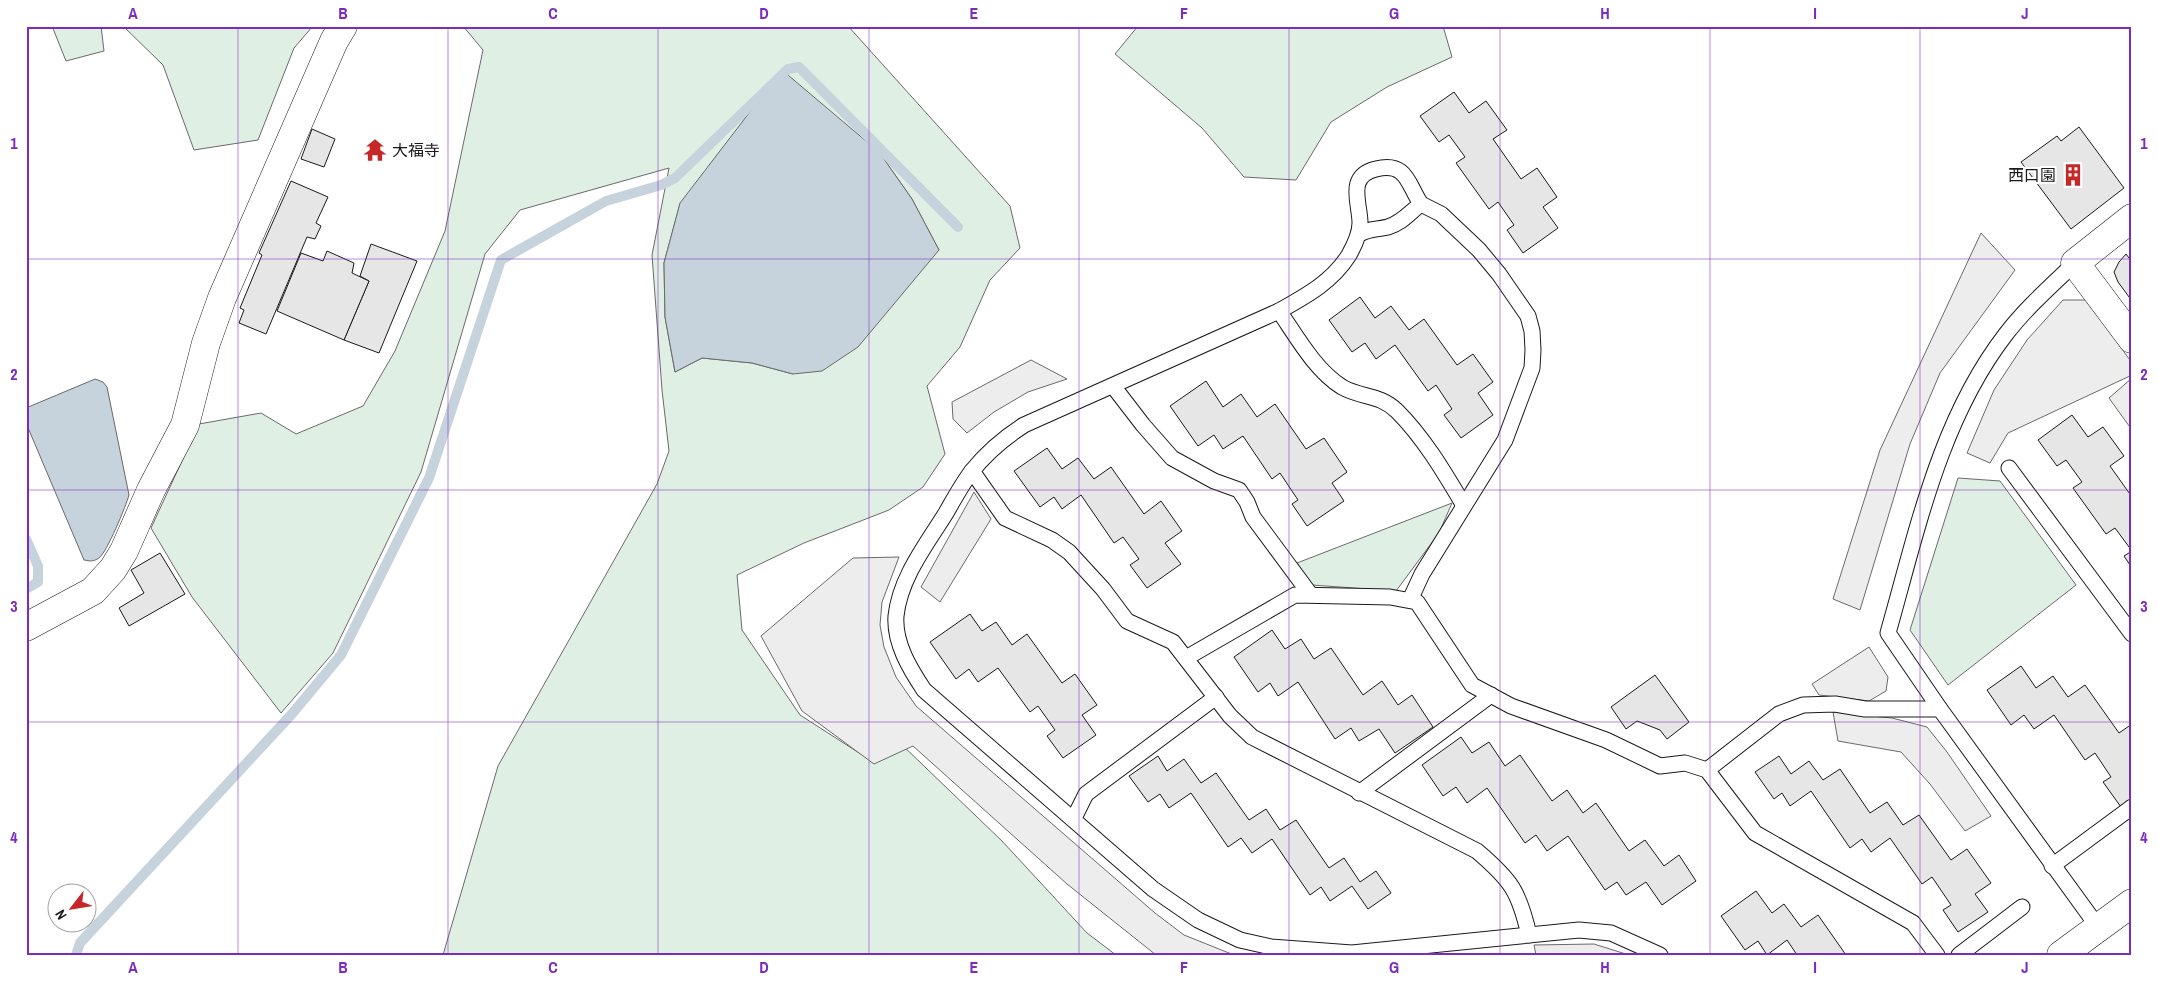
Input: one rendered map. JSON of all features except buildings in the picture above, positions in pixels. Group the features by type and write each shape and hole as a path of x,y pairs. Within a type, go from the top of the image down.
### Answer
{"street":[{"path":"26,627 93,591 112,569 128,544 151,490 186,424 206,343 222,298 334,41 343,26"},
{"path":"2132,218 2075,263 2132,338"},
{"path":"2061,955 2132,903"}],"lane":[{"path":"1410,600 1422,574 1445,538 1463,504 1505,440 1517,413 1532,368 1532,331 1528,316 1515,296 1479,250 1441,214 1421,204 1409,179 1402,172 1389,167 1373,170 1364,176 1357,186 1355,195 1360,224 1358,235 1349,254 1334,276 1310,293 1279,311 1024,425 1001,440 972,471 912,569 901,594 896,617 900,643 908,666 924,690 1074,818 1153,889 1198,920 1240,940 1271,947 1352,953 1579,930 1610,933 1660,955"},
{"path":"1358,235 1367,229 1387,227 1397,223 1421,204"},
{"path":"2075,263 2037,298 2006,334 1979,375 1959,413 1928,494 1888,633 2052,866 2098,927"},
{"path":"1279,311 1318,365 1333,381 1358,394 1378,397 1396,410 1424,443 1463,504"},
{"path":"1113,386 1143,425 1172,458 1214,481 1239,490 1253,516 1310,594"},
{"path":"2010,468 2132,634"},
{"path":"972,471 1005,518 1052,540 1069,552 1103,589 1127,621 1173,642 1230,716 1252,737 1483,856 1497,868 1521,902 1529,934"},
{"path":"1186,658 1296,595 1390,597 1417,602 1472,685 1511,706 1606,740 1660,766 1685,763 1707,770 1755,833 1913,923 1937,955"},
{"path":"1359,793 1491,695"},
{"path":"1074,818 1086,794 1216,697"},
{"path":"1707,770 1779,714 1803,705 1835,704 1865,709 1940,709"},
{"path":"2052,866 2132,807"},
{"path":"1960,955 2022,907"}],"green space":[{"path":"52,26 101,26 104,51 66,61"},
{"path":"123,26 313,26 294,48 258,140 194,150 163,65"},
{"path":"463,26 848,26 1010,206 1020,248 990,280 960,347 927,386 945,454 923,487 889,510 804,543 737,575 742,630 800,715 867,758 899,742 1002,841 1087,933 1116,955 443,955 498,766 657,484 669,451 662,390 652,255 669,168 520,210 485,254 421,472 333,653 281,713 192,597 151,528 199,424 261,413 296,434 363,406 395,351 445,231 483,50","holes":["879,152 912,199 939,250 793,374 752,363 702,358 675,372 665,317 664,263 680,204"]},
{"path":"1138,26 1443,26 1452,57 1387,87 1331,122 1296,180 1244,177 1202,128 1115,54"},
{"path":"1958,478 2000,481 2076,585 1948,685 1910,630"},
{"path":"1452,503 1439,533 1396,591 1312,585 1297,563"}],"shaded area":[{"path":"782,70 879,152 912,199 939,250 858,347 822,371 793,374 752,363 702,358 675,372 665,317 664,263 680,203"},
{"path":"1981,233 2015,270 1940,373 1910,444 1860,610 1833,599 1880,450"},
{"path":"2063,300 2087,300 2132,363 2132,375 2008,433 1990,463 1967,453 1994,390 2027,340"},
{"path":"1031,360 1067,379 1028,392 994,412 967,433 953,419 952,402"},
{"path":"2132,378 2132,430 2109,398"},
{"path":"95,379 103,382 107,387 129,495 107,547 99,558 90,561 84,560 26,423 26,408"},
{"path":"974,492 991,519 940,602 921,587"},
{"path":"899,557 882,602 880,625 884,647 896,677 916,706 1155,913 1184,935 1234,955 1156,955 1067,884 913,746 874,764 802,711 761,636 853,558"},
{"path":"1869,647 1888,677 1886,691 1869,701 1819,695 1812,684"},
{"path":"1833,712 1892,718 1927,727 1947,752 1991,816 1965,831 1930,784 1901,752 1838,741"},
{"path":"1594,944 1629,955 1536,955 1534,945"}],"waterway":[{"path":"76,955 80,943 291,715 341,655 429,478 501,260 606,201 661,185 675,178 788,69 799,67 958,227"},
{"path":"26,539 38,566 38,582 26,589"}],"place":[{"name":"大福寺","path":"375,150"},
{"name":"西口園","path":"2073,175"}]}
